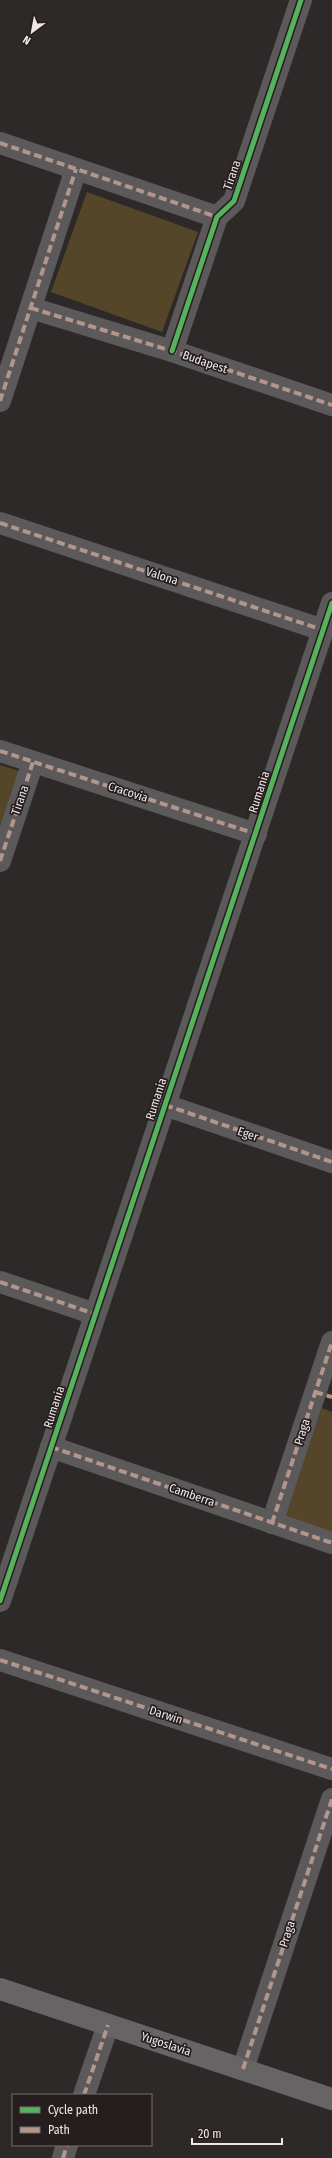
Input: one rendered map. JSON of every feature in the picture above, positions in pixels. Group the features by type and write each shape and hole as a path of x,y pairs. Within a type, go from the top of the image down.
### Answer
{"street":[{"name":"Tirana","path":"172,350 217,217 234,201 301,0"},
{"path":"0,143 217,217"},
{"path":"0,401 76,169"},
{"name":"Budapest","path":"31,308 172,350 332,405"},
{"name":"Valona","path":"0,523 323,630"},
{"name":"Rumania","path":"0,1601 332,603"},
{"name":"Cracovia","path":"0,751 256,834"},
{"name":"Tirana","path":"0,861 33,762"},
{"name":"Eger","path":"165,1106 332,1162"},
{"path":"0,1282 95,1314"},
{"name":"Praga","path":"272,1523 324,1395 332,1342"},
{"name":"Camberra","path":"51,1447 332,1544"},
{"name":"Darwin","path":"0,1660 332,1769"},
{"name":"Praga","path":"243,2069 332,1799"},
{"name":"Yugoslavia","path":"0,1989 332,2099"},
{"path":"84,2094 108,2024"},
{"path":"63,2158 67,2146"}],"shaded area":[{"path":"87,192 198,232 162,332 51,292"},
{"path":"0,765 19,771 0,828"},
{"path":"322,1408 332,1412 332,1541 283,1524"}],"marked path":[{"path":"0,143 217,217"},
{"path":"0,401 76,169"},
{"path":"31,308 172,351 332,405"},
{"path":"0,523 323,630"},
{"path":"0,751 256,834"},
{"path":"0,861 33,762"},
{"path":"165,1105 332,1162"},
{"path":"0,1282 95,1314"},
{"path":"272,1523 332,1342"},
{"path":"315,1392 332,1397"},
{"path":"51,1447 332,1543"},
{"path":"0,1660 332,1769"},
{"path":"243,2069 332,1799"},
{"path":"84,2094 108,2025"},
{"path":"63,2158 67,2146"}],"cycle path":[{"path":"172,351 217,217 234,201 301,0"},
{"path":"0,1601 332,603"}]}
